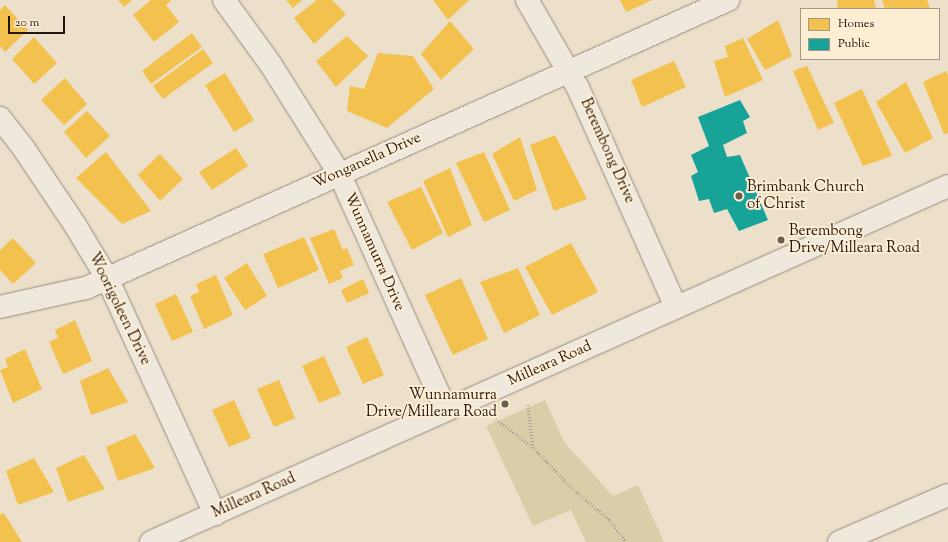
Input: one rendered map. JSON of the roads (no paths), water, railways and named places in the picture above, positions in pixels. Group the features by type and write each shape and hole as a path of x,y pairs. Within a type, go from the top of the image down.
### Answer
{"street":[{"name":"Wunnamurra Drive","path":"224,0 271,65 339,173 446,410"},
{"name":"Berembong Drive","path":"527,0 569,71 606,148 676,307"},
{"name":"Wonganella Drive","path":"0,307 86,288 339,173 728,0"},
{"name":"Woorigoleen Drive","path":"0,118 24,149 107,278 215,514"},
{"name":"Milleara Road","path":"151,542 948,186"},
{"path":"838,542 948,495"}],"place":[{"name":"Brimbank Church of Christ","path":"739,196"},
{"name":"Berembong Drive/Milleara Road","path":"781,240"},
{"name":"Wunnamurra Drive/Milleara Road","path":"505,404"}]}
